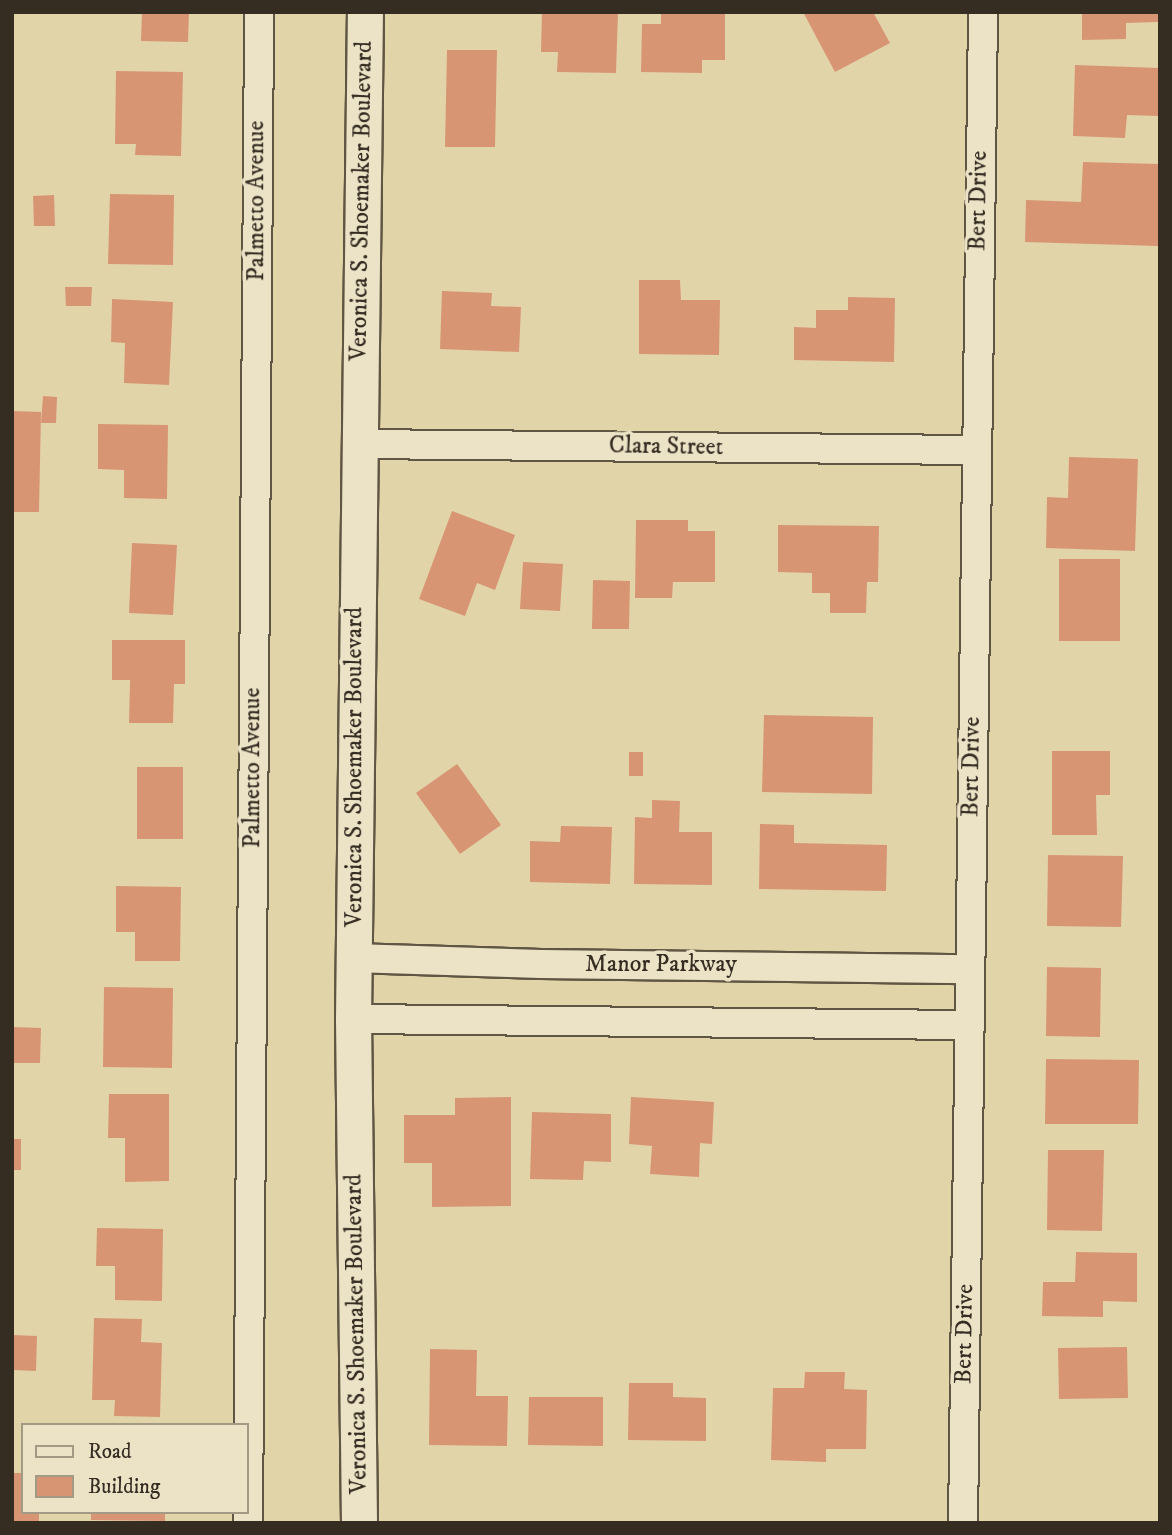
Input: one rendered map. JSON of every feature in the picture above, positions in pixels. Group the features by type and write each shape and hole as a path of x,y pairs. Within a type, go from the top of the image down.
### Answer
{"street":[{"name":"Palmetto Avenue","path":"248,1423 259,12"},
{"name":"Veronica S. Shoemaker Boulevard","path":"359,1523 353,1019 365,12"},
{"name":"Bert Drive","path":"963,1523 975,450 983,12"},
{"name":"Clara Street","path":"358,444 975,450"},
{"name":"Manor Parkway","path":"354,958 541,964 969,969"},
{"path":"353,1019 968,1025"}],"building":[{"path":"142,12 189,12 188,42 141,41"},
{"path":"542,12 618,12 616,73 557,72 558,52 541,52"},
{"path":"661,12 725,12 725,60 702,60 702,73 641,72 642,24 661,24"},
{"path":"803,12 873,12 890,43 835,72"},
{"path":"1082,12 1158,12 1158,22 1126,23 1126,39 1082,40"},
{"path":"447,50 497,50 495,147 445,147"},
{"path":"1075,65 1160,68 1158,116 1127,115 1125,138 1073,136"},
{"path":"116,71 183,72 181,156 135,155 136,144 115,144"},
{"path":"1083,162 1160,164 1158,246 1025,242 1026,200 1081,202"},
{"path":"110,194 174,195 173,265 108,264"},
{"path":"54,195 55,226 34,226 33,196"},
{"path":"639,280 680,280 681,300 720,300 719,355 639,354"},
{"path":"65,287 92,287 91,306 66,306"},
{"path":"442,291 492,293 491,306 521,307 519,352 440,349"},
{"path":"848,297 895,298 894,362 794,360 794,327 816,328 816,310 848,310"},
{"path":"112,299 173,302 169,385 124,383 125,343 111,342"},
{"path":"43,396 57,397 56,423 41,423"},
{"path":"12,411 41,412 39,512 12,512"},
{"path":"98,424 168,425 167,499 124,498 124,470 98,469"},
{"path":"1069,457 1138,459 1135,551 1046,548 1047,497 1068,498"},
{"path":"452,511 515,535 495,590 477,583 465,616 419,599"},
{"path":"636,520 688,520 688,531 715,531 715,582 673,582 672,598 635,598"},
{"path":"778,525 879,526 878,582 867,582 866,613 830,613 830,593 812,593 812,573 778,572"},
{"path":"132,543 177,545 173,615 129,613"},
{"path":"1059,559 1120,559 1120,641 1059,641"},
{"path":"523,562 563,564 560,611 520,609"},
{"path":"593,580 630,581 629,629 592,629"},
{"path":"112,640 185,640 185,684 174,684 173,723 129,723 130,680 112,680"},
{"path":"764,715 873,717 872,794 762,792"},
{"path":"1052,751 1110,751 1110,795 1096,795 1097,835 1052,835"},
{"path":"629,752 643,752 643,776 629,776"},
{"path":"457,764 501,825 460,854 416,793"},
{"path":"137,767 183,767 183,839 137,839"},
{"path":"652,800 680,801 679,832 712,832 712,885 634,884 635,817 652,818"},
{"path":"760,824 794,825 794,843 887,845 886,891 759,889"},
{"path":"561,826 612,827 610,884 530,882 530,841 560,842"},
{"path":"1048,855 1123,856 1121,927 1047,926"},
{"path":"116,886 181,887 180,961 135,961 135,932 116,932"},
{"path":"1047,967 1101,968 1100,1037 1046,1036"},
{"path":"104,987 173,988 172,1068 103,1067"},
{"path":"12,1027 41,1028 40,1063 12,1063"},
{"path":"1046,1059 1139,1060 1138,1124 1045,1124"},
{"path":"109,1094 169,1094 169,1181 125,1182 125,1138 108,1138"},
{"path":"511,1097 511,1206 432,1207 432,1163 404,1163 404,1115 455,1115 455,1098"},
{"path":"631,1097 714,1102 712,1144 700,1143 699,1177 650,1174 652,1146 629,1144"},
{"path":"532,1112 611,1114 611,1162 584,1161 583,1180 530,1179"},
{"path":"12,1139 21,1139 21,1170 12,1170"},
{"path":"1048,1150 1104,1150 1102,1231 1047,1230"},
{"path":"97,1228 163,1229 162,1301 115,1300 115,1266 96,1266"},
{"path":"1076,1252 1137,1253 1137,1302 1103,1301 1103,1317 1042,1316 1043,1282 1075,1282"},
{"path":"94,1318 142,1319 141,1342 162,1343 160,1417 114,1416 115,1400 92,1400"},
{"path":"12,1335 37,1336 36,1371 12,1370"},
{"path":"1127,1347 1128,1398 1059,1399 1058,1348"},
{"path":"430,1349 477,1350 476,1396 508,1396 507,1446 429,1445"},
{"path":"805,1372 845,1372 844,1389 867,1390 866,1449 826,1449 826,1462 771,1460 773,1388 804,1388"},
{"path":"629,1383 673,1383 673,1397 706,1398 706,1441 628,1440"},
{"path":"529,1397 603,1397 603,1446 528,1445"},
{"path":"12,1473 21,1473 21,1514 39,1514 39,1523 12,1523"},
{"path":"91,1514 165,1514 165,1521 91,1520"}]}
